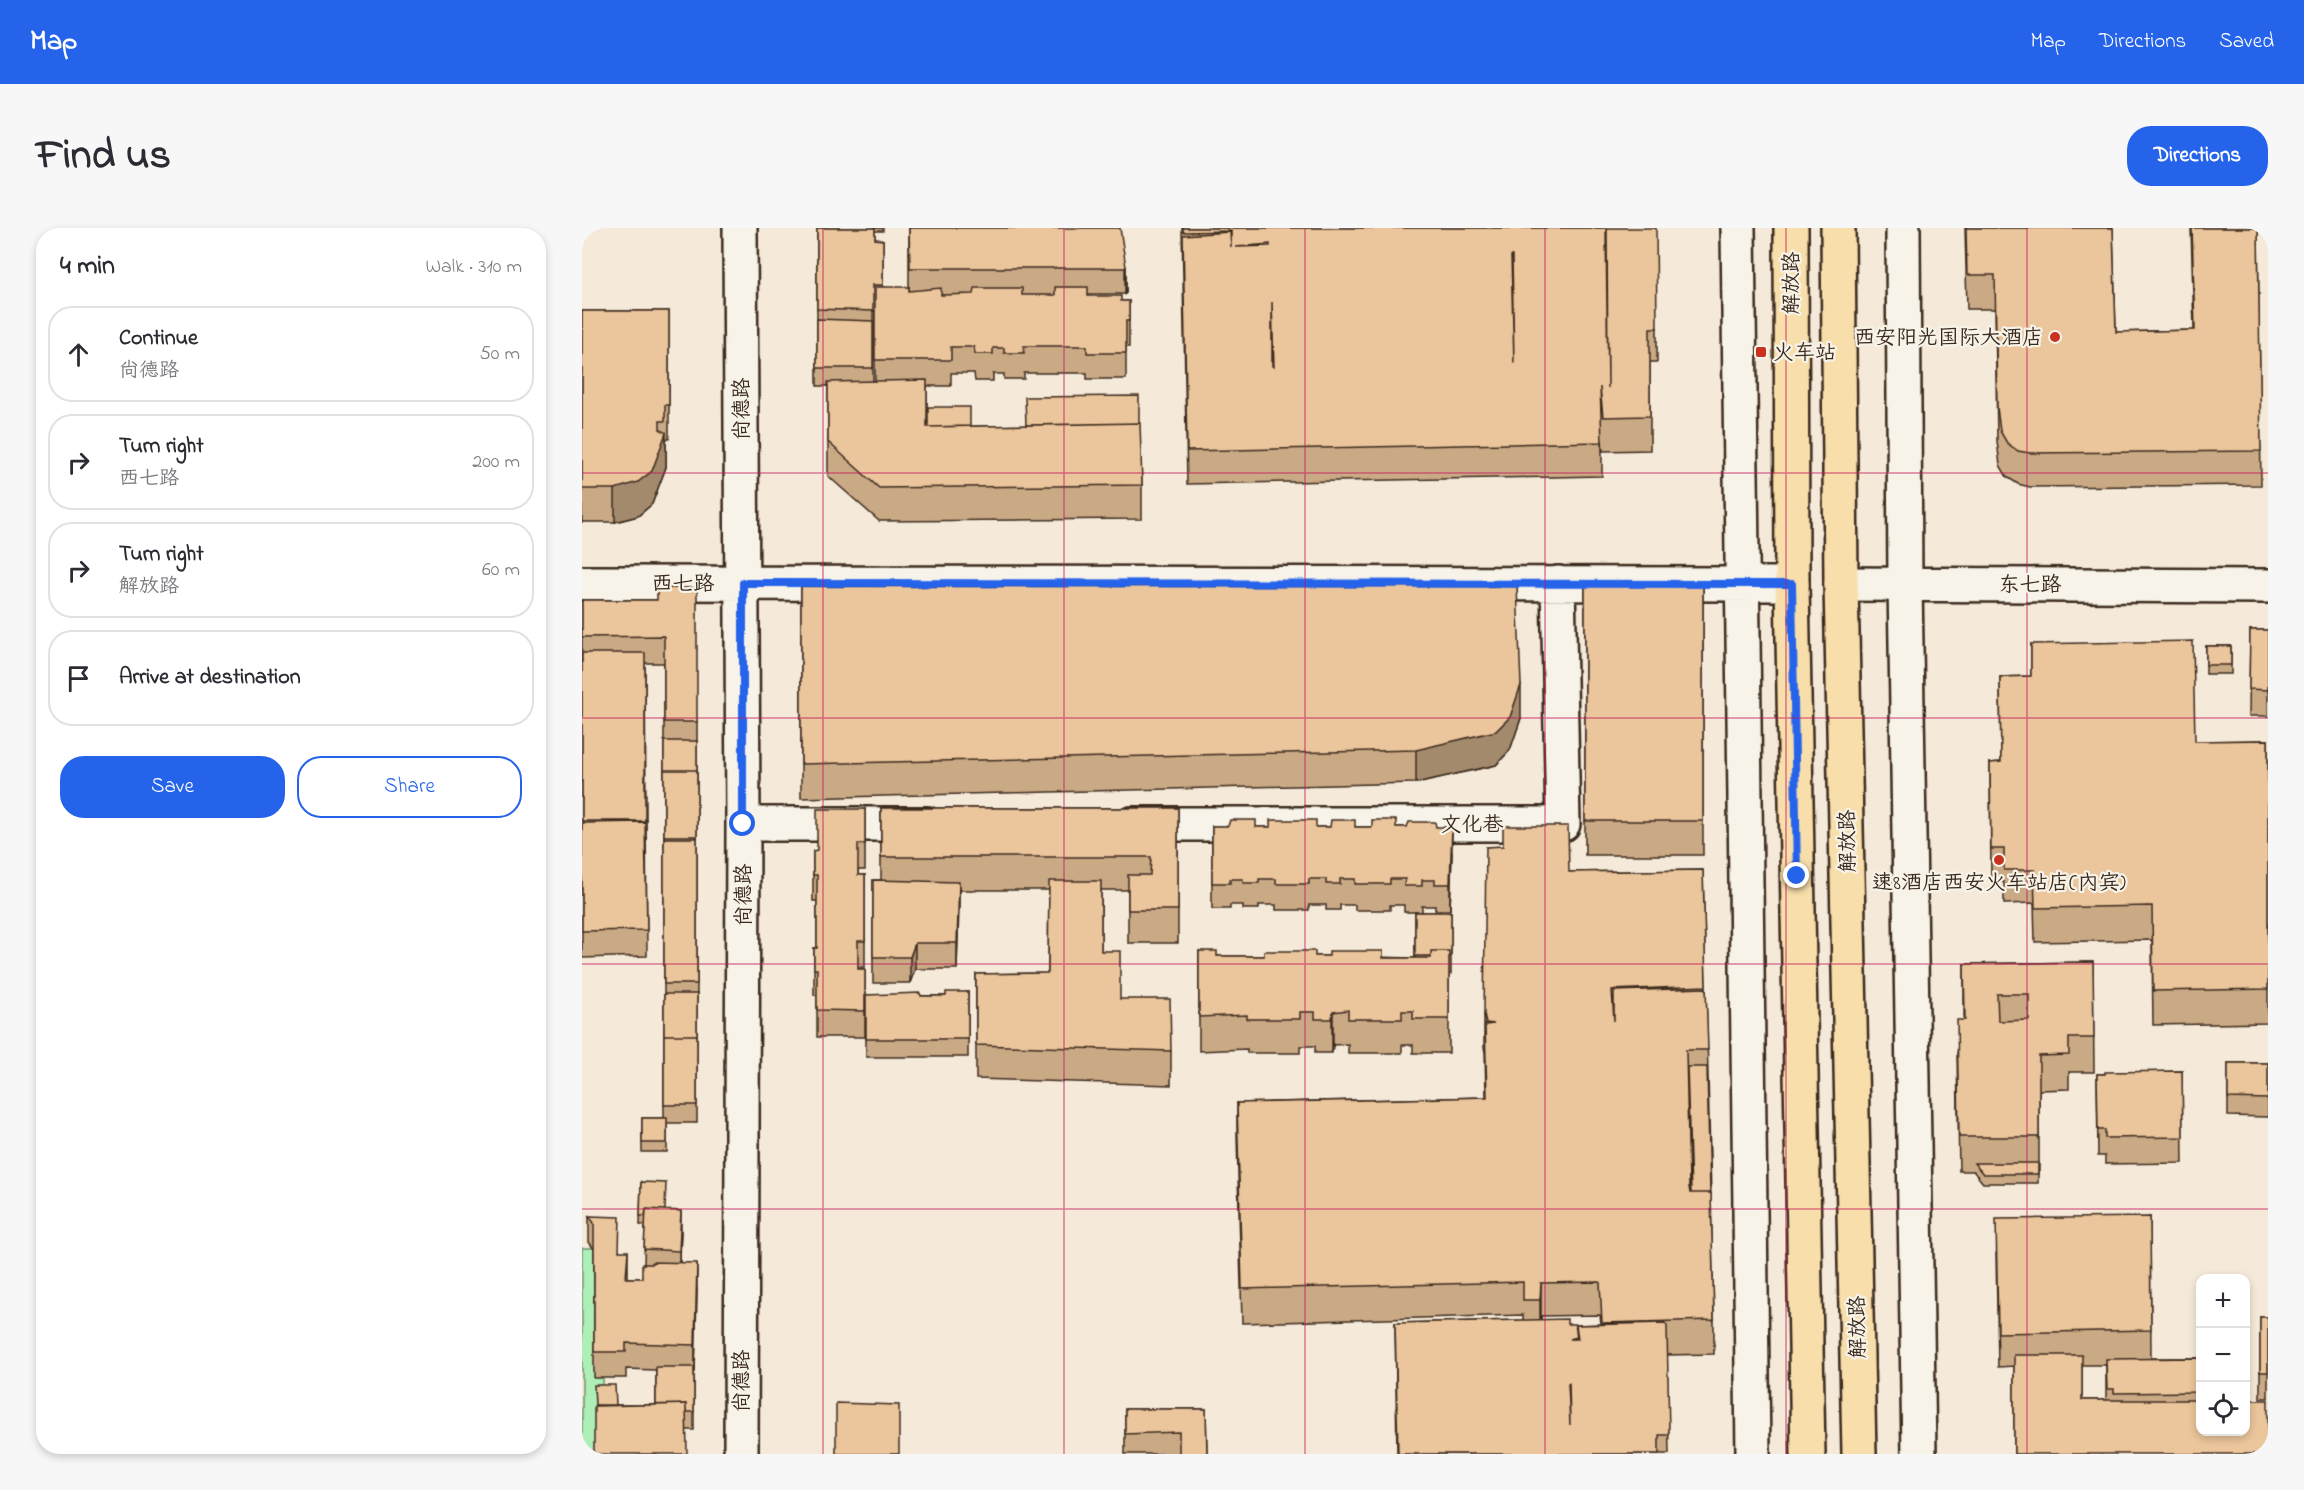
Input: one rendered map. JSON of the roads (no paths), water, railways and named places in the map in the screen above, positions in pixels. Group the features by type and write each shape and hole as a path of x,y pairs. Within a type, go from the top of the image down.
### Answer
{"main road":[{"name":"解放路","path":"1791,228 1792,584 1808,1454"},
{"name":"解放路","path":"1838,228 1841,584 1859,1454"},
{"name":"东七路","path":"1792,584 1841,584"}],"street":[{"name":"尚德路","path":"740,228 743,583 741,1454"},
{"path":"1738,228 1753,1454"},
{"path":"1903,228 1905,584 1919,1454"},
{"name":"西七路","path":"582,583 1792,584"},
{"name":"文化巷","path":"1100,824 1563,824 1558,583"},
{"name":"东七路","path":"1841,584 2268,586"},
{"path":"743,824 957,824"}],"place":[{"name":"西安阳光国际大酒店","path":"2055,337"},
{"name":"火车站","path":"1761,352"},
{"name":"速8酒店西安火车站店(内宾)","path":"1999,860"}]}
